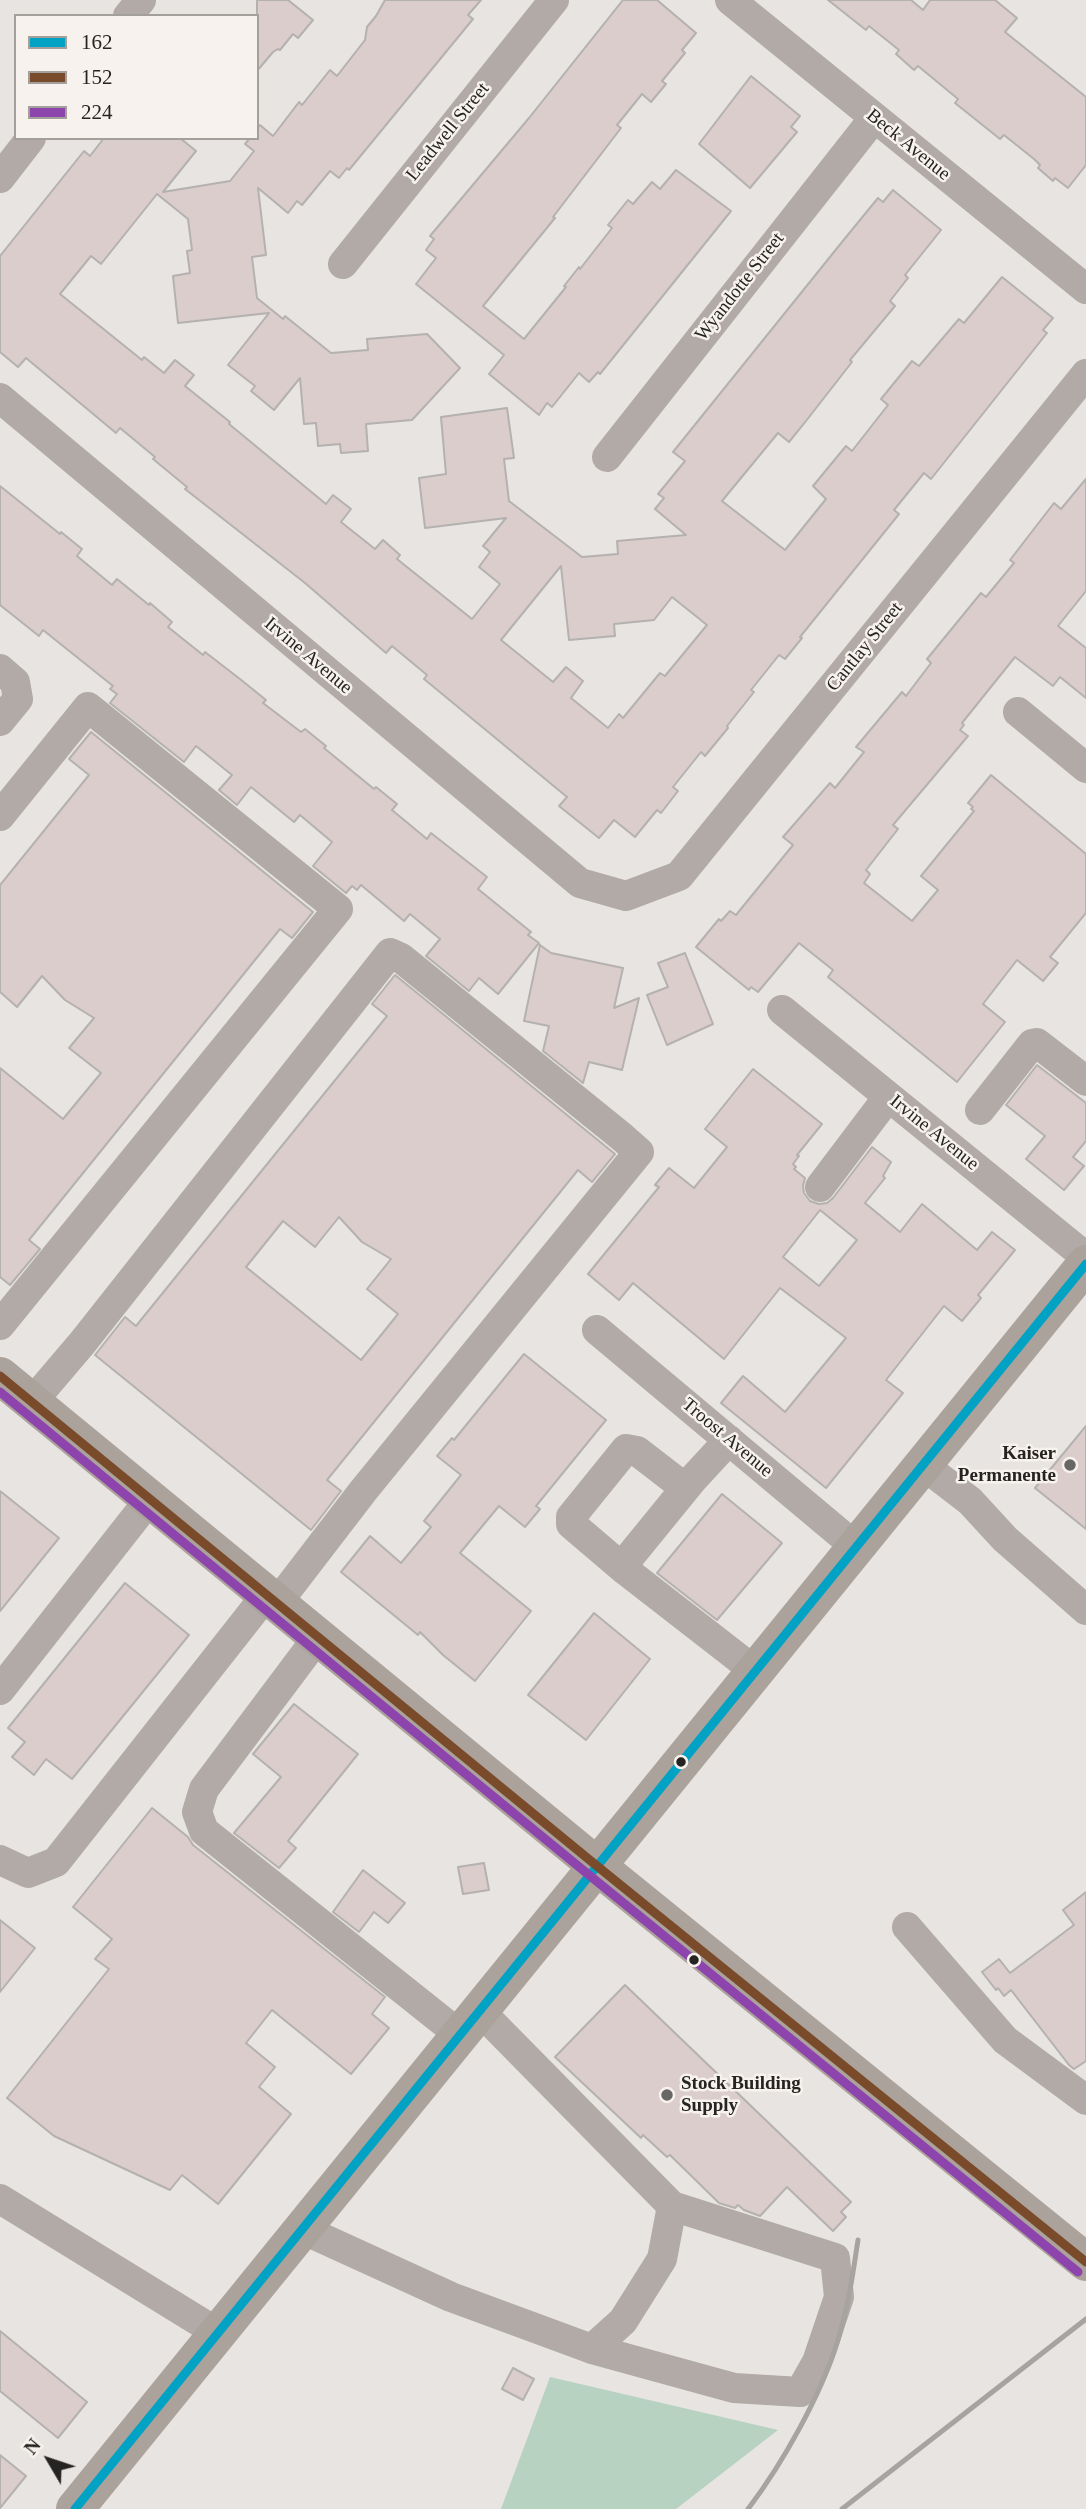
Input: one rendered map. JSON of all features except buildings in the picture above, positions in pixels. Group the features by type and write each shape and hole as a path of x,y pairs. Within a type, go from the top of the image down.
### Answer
{"main road":[{"path":"75,2509 1086,1264"},
{"path":"0,1376 597,1866 1086,2262"}],"street":[{"name":"Leadwell Street","path":"343,264 554,0"},
{"name":"Beck Avenue","path":"730,0 1086,289"},
{"name":"Wyandotte Street","path":"607,457 874,118"},
{"path":"0,178 29,140"},
{"name":"Cantlay Street","path":"626,896 679,876 1086,374"},
{"name":"Irvine Avenue","path":"0,398 580,883 626,896"},
{"path":"0,669 15,681 18,699 0,721"},
{"path":"0,817 88,707 338,909 0,1325"},
{"path":"1018,712 1084,762"},
{"path":"0,1860 29,1873 55,1863 639,1152 401,958 390,953 32,1402"},
{"name":"Irvine Avenue","path":"782,1010 1086,1257"},
{"path":"980,1110 1032,1044 1037,1043 1086,1081"},
{"path":"820,1187 888,1097"},
{"name":"Troost Avenue","path":"597,1330 856,1547"},
{"path":"625,1570 627,1560 685,1488 729,1440"},
{"path":"685,1488 637,1451 626,1449 571,1517 571,1524 625,1570 755,1671"},
{"path":"923,1465 970,1501 1005,1539 1086,1610"},
{"path":"0,1690 150,1499"},
{"path":"302,2230 451,2297 592,2349 734,2388 800,2392 817,2362 839,2297 835,2258 672,2206 470,2023 204,1831 197,1812 204,1789 318,1636"},
{"path":"907,1927 1005,2040 1086,2100"},
{"path":"0,2199 218,2333"},
{"path":"592,2349 623,2321 662,2259 672,2206"}],"green space":[{"path":"550,2377 778,2430 676,2509 501,2509"}],"railway":[{"path":"748,2509 800,2428 831,2361 845,2316 858,2240"},
{"path":"842,2509 1086,2319"}],"transit line":[{"name":"162","path":"75,2509 1086,1264"},
{"name":"152","path":"0,1376 597,1866 1086,2262"},
{"name":"224","path":"0,1392 1078,2272"}],"place":[{"name":"Kaiser Permanente","path":"1070,1465"},
{"name":"Stock Building Supply","path":"667,2095"}]}
